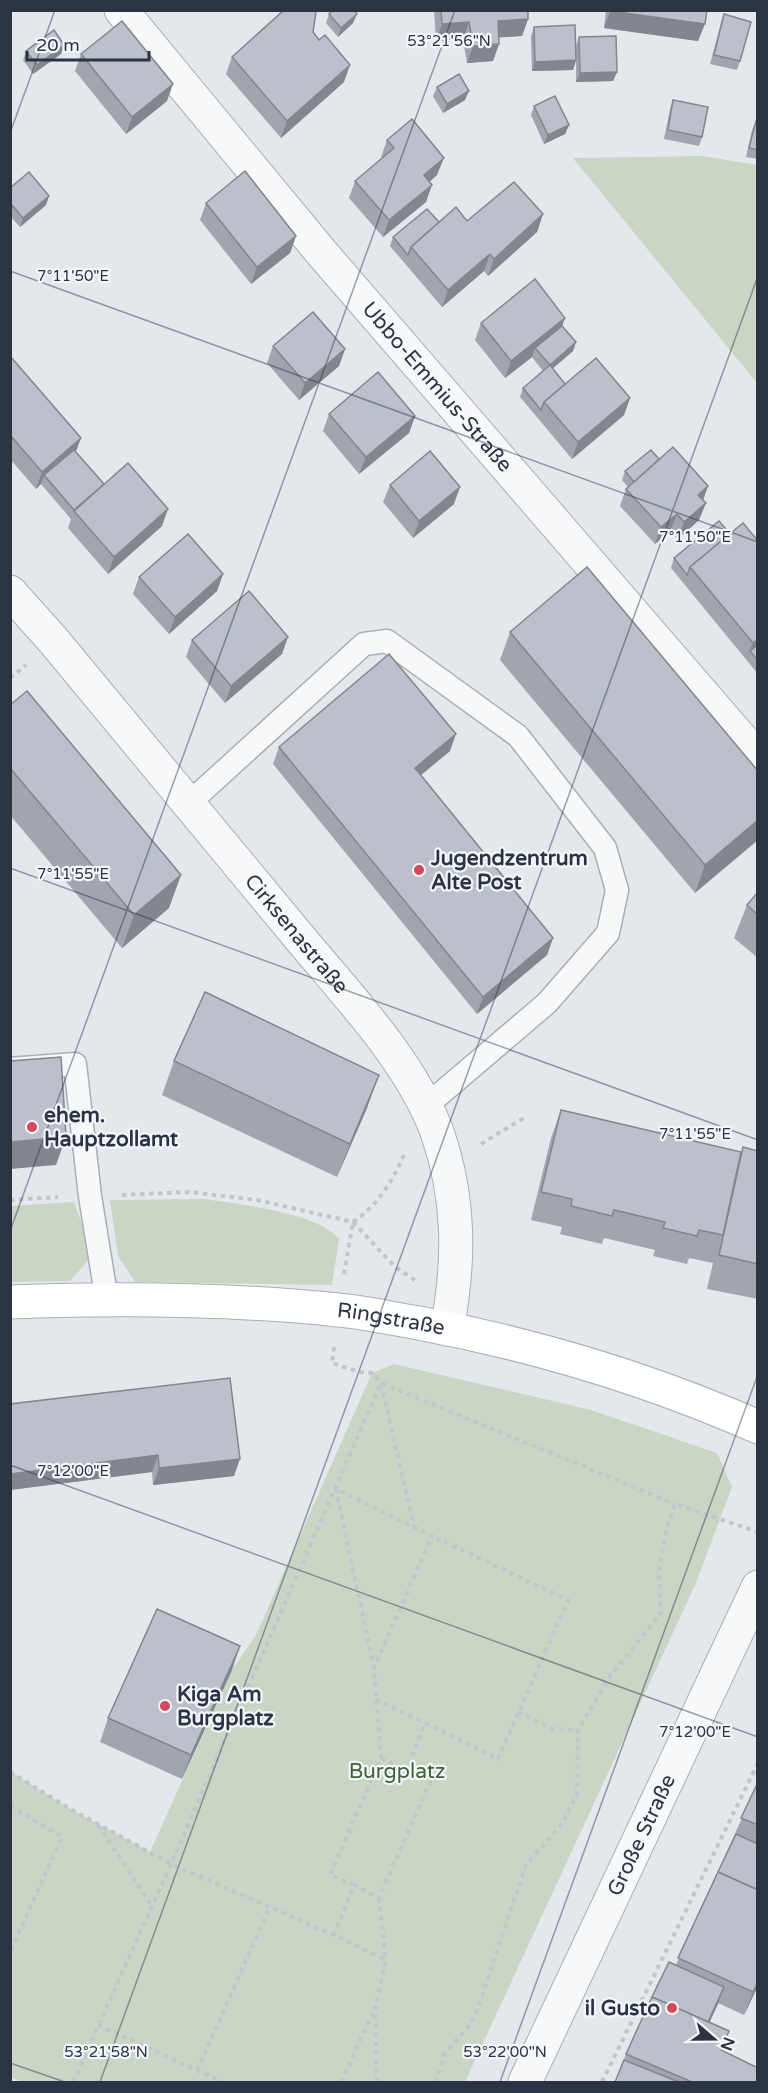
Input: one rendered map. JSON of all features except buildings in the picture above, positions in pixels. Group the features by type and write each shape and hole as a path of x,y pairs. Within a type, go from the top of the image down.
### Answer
{"street":[{"name":"Ubbo-Emmius-Straße","path":"121,10 441,393 758,758"},
{"name":"Cirksenastraße","path":"10,592 53,640 345,994 396,1059 426,1106 444,1156 455,1208 457,1266 447,1329"},
{"name":"Ringstraße","path":"10,1302 108,1301 339,1310 447,1329 528,1347 624,1374 758,1427"},
{"name":"Große Straße","path":"525,2082 758,1587"}],"lane":[{"path":"188,804 364,644 387,641 518,736 605,848 617,890 608,933 547,1003 426,1106"},
{"path":"10,1069 75,1064 90,1196 108,1301"}],"path":[{"path":"353,1222 369,1211 389,1184 426,1106"},
{"path":"478,1146 526,1116"},
{"path":"10,1200 189,1192 257,1200 353,1222 396,1266"},
{"path":"73,2082 381,1383"},
{"path":"381,1383 675,1504 758,1532"},
{"path":"381,1383 414,1527"},
{"path":"336,1489 568,1600 498,1759 376,1699"},
{"path":"336,1489 374,1668 381,1758 330,1875 379,1898"},
{"path":"435,2082 445,2053 467,2028 477,2011 526,1864 562,1824 572,1808 577,1794 579,1772 578,1731 611,1675 633,1644 661,1613 658,1571 667,1527 675,1504"},
{"path":"374,1668 432,1536"},
{"path":"518,1712 553,1729 578,1731"},
{"path":"406,1771 426,1724"},
{"path":"341,2082 375,2009 386,1960 379,1898 430,1782 381,1758"},
{"path":"602,2082 758,1763"},
{"path":"10,1772 97,1824 171,1864 270,1906 386,1960"},
{"path":"10,1806 62,1837 10,1952"},
{"path":"97,1824 152,1907"},
{"path":"334,1935 354,1885"},
{"path":"197,2071 270,1906"},
{"path":"375,2009 378,2082"},
{"path":"98,2025 223,2082"}],"green space":[{"path":"703,156 757,165 757,383 573,158"},
{"path":"204,1199 296,1216 328,1230 339,1239 332,1285 135,1282 118,1256 110,1200"},
{"path":"74,1202 93,1255 70,1281 11,1282 11,1206"},
{"name":"Burgplatz","path":"394,1364 591,1410 717,1453 732,1487 696,1583 465,2082 22,2082 11,2077 11,1772 72,1810 150,1852 232,1670 256,1635 372,1373"}],"place":[{"name":"Jugendzentrum Alte Post","path":"419,870"},
{"name":"ehem. Hauptzollamt","path":"32,1127"},
{"name":"Kiga Am Burgplatz","path":"165,1706"},
{"name":"il Gusto","path":"672,2008"}]}
